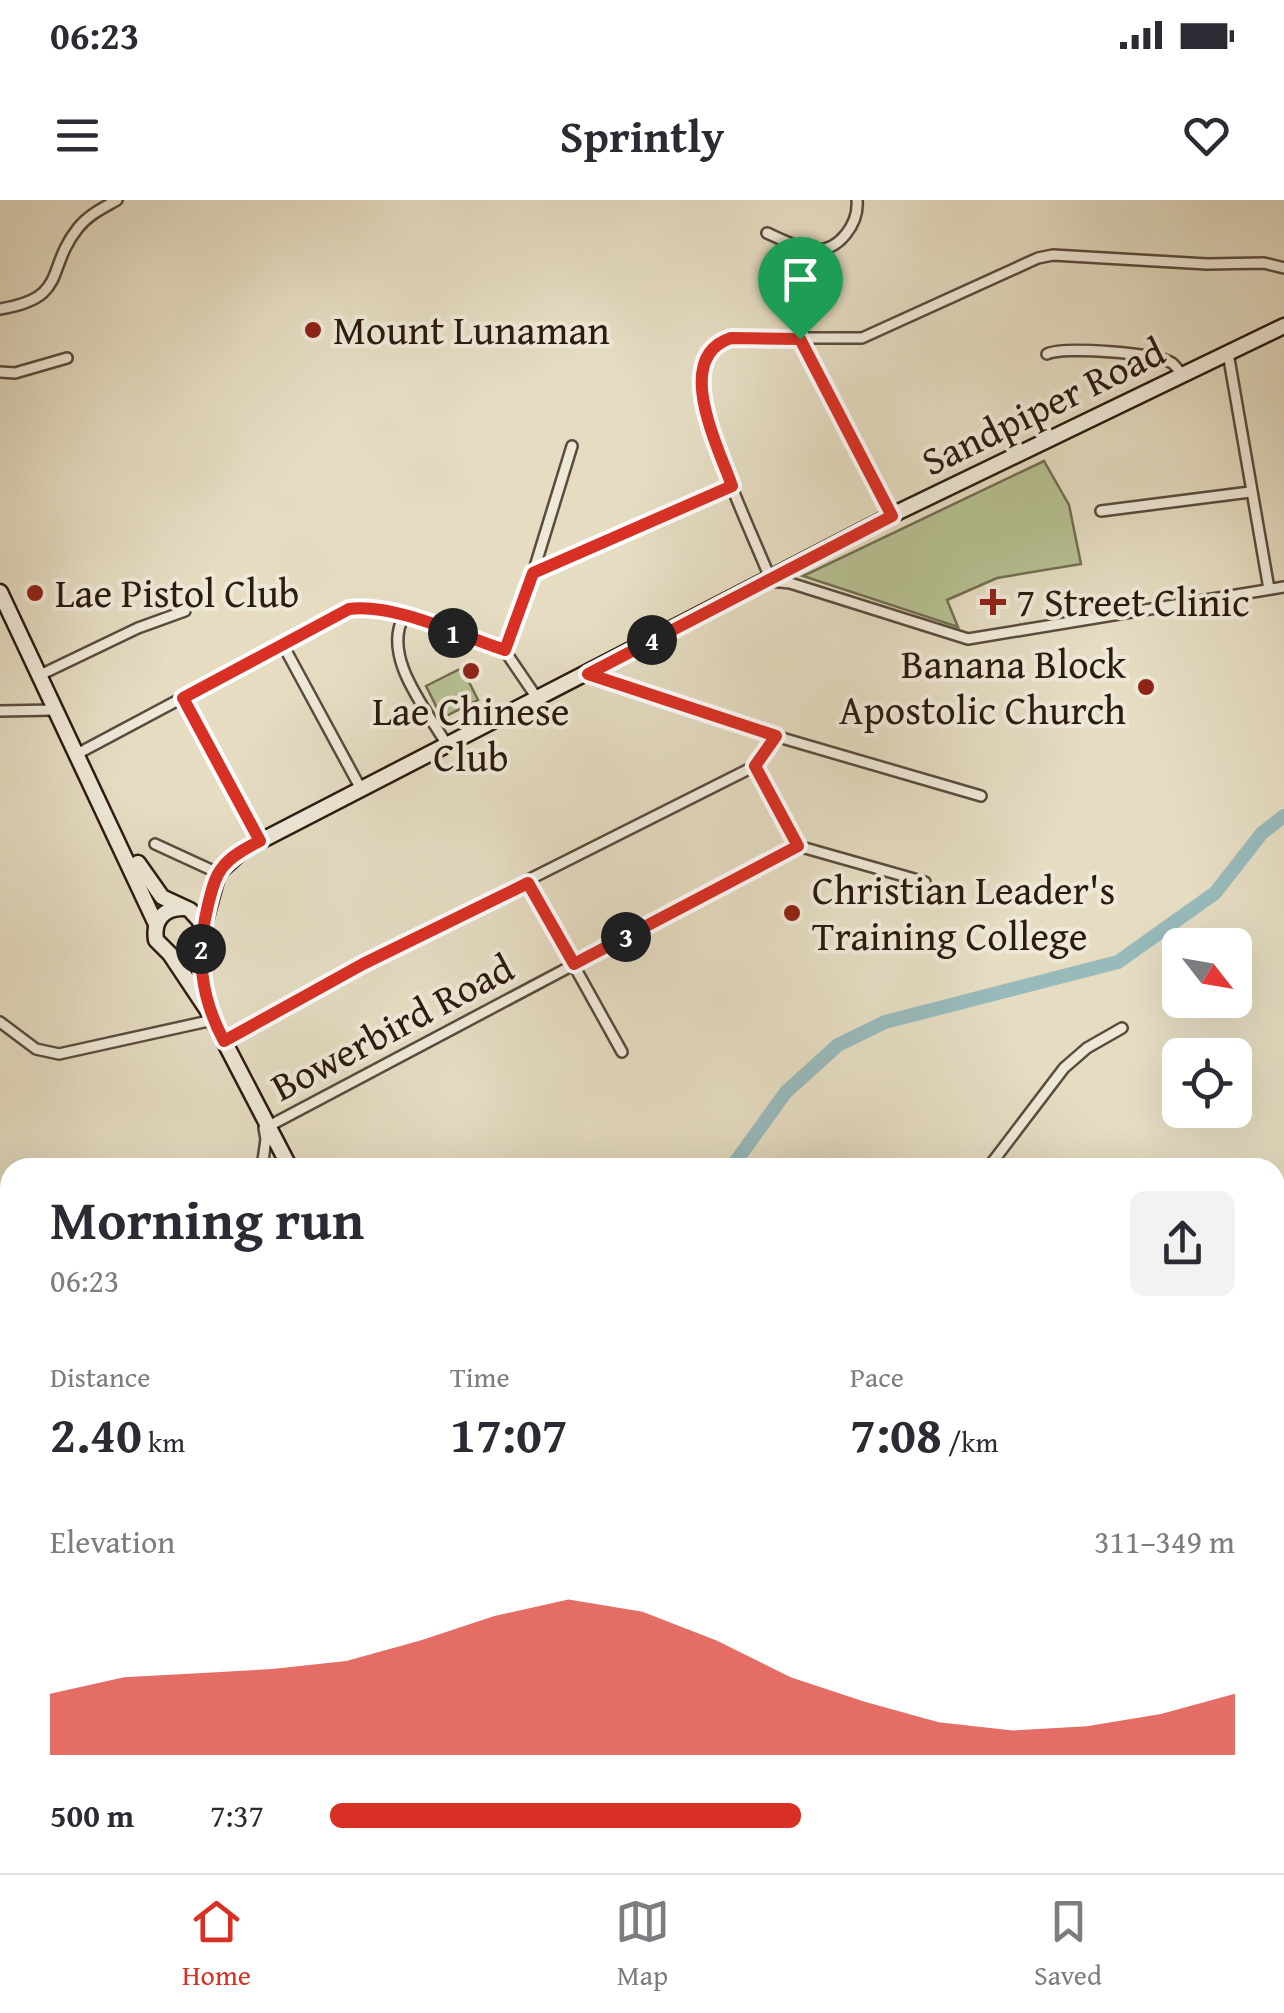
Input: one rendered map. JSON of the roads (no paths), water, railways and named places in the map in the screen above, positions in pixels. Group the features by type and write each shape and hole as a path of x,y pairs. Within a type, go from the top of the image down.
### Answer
{"street":[{"path":"0,310 33,302 44,292 55,278 80,224 117,200"},
{"path":"767,233 813,250 826,248 852,227 857,200"},
{"path":"1284,268 1264,263 1207,264 1054,255 1038,258 862,338 731,338 720,342 702,362 700,371 707,413 767,579 968,638 1284,587"},
{"name":"Sandpiper Road","path":"218,873 235,856 260,841 767,579 1284,326"},
{"path":"800,339 892,516"},
{"path":"1047,354 1073,349 1154,358 1173,364 1182,375"},
{"path":"1228,353 1269,590"},
{"path":"0,372 15,374 67,358"},
{"path":"505,650 572,446"},
{"path":"533,573 732,486"},
{"path":"1100,512 1250,492"},
{"path":"0,592 156,924 156,940 170,954 212,1017 285,1158"},
{"path":"80,760 183,698 349,609 374,609 404,616 505,650 537,698"},
{"path":"38,676 138,628 185,611"},
{"path":"404,616 397,634 400,658 447,744"},
{"path":"283,645 360,789"},
{"path":"588,674 776,736 982,796"},
{"path":"183,698 260,841"},
{"path":"0,711 54,710"},
{"path":"224,1041 363,964 755,766 776,736"},
{"path":"80,760 145,877 162,897 186,909 202,934"},
{"path":"755,766 798,846 925,882"},
{"path":"155,844 218,873 202,934 200,969 212,1017"},
{"name":"Bowerbird Road","path":"269,1126 798,846"},
{"path":"528,883 622,1052"},
{"path":"156,924 168,911 186,909 211,896"},
{"path":"170,954 189,954 202,934"},
{"path":"0,1022 36,1048 59,1054 212,1017"},
{"path":"996,1158 1064,1068 1087,1048 1122,1028"},
{"path":"261,1111 266,1139 263,1158"}],"waterway":[{"path":"738,1158 786,1092 838,1045 885,1022 1118,962 1215,893 1262,833 1284,816"}],"place":[{"name":"Mount Lunaman","path":"313,330"},
{"name":"Lae Pistol Club","path":"35,593"},
{"name":"7 Street Clinic","path":"993,602"},
{"name":"Lae Chinese Club","path":"471,671"},
{"name":"Banana Block Apostolic Church","path":"1146,687"},
{"name":"Christian Leader's Training College","path":"792,913"}]}
